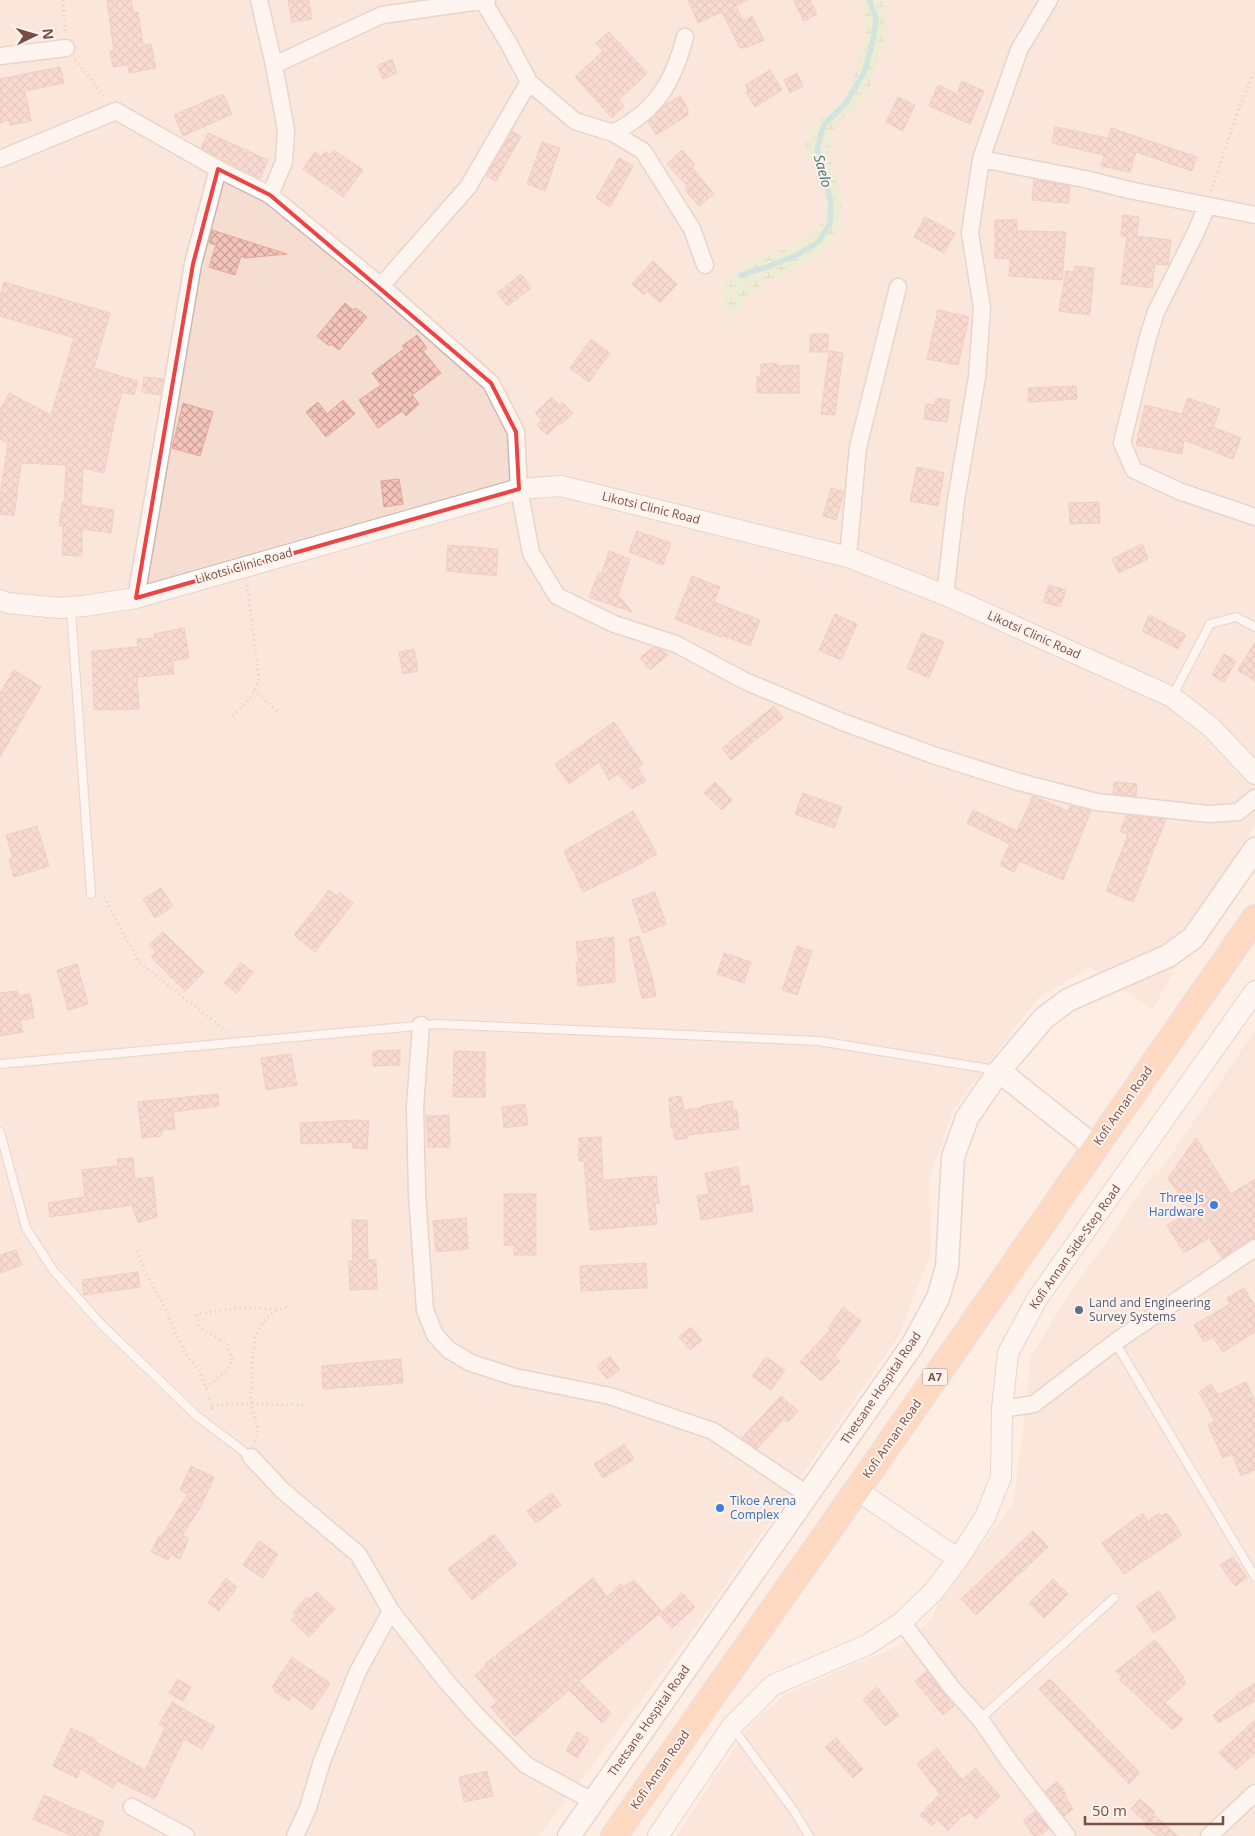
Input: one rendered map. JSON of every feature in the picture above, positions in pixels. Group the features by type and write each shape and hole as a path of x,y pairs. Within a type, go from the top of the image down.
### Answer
{"main road":[{"name":"Thetsane Hospital Road","path":"569,1836 913,1344 938,1298 947,1267 953,1157 967,1118 999,1071 1044,1018 1068,1000 1168,956 1192,938 1255,849"},
{"name":"Kofi Annan Road","path":"614,1836 1255,918"},
{"path":"999,1071 1095,1147"}],"street":[{"path":"259,0 286,130 284,162 270,195"},
{"path":"483,0 529,82 575,121 613,133 642,151 692,230 706,265"},
{"path":"274,66 382,15 487,0"},
{"path":"945,594 956,500 977,377 982,308 970,232 981,160 1019,50 1049,0"},
{"path":"613,133 632,124 661,96 678,63 685,37"},
{"path":"0,56 66,48"},
{"path":"381,286 468,187 529,82"},
{"path":"0,159 116,111 270,195 381,286 491,383 516,432 519,490 531,553 557,596 614,624 676,644 746,681 840,721 942,758 1020,782 1097,802 1209,814 1238,812 1255,798"},
{"path":"981,160 1085,179 1129,190 1255,215"},
{"path":"136,598 193,264 218,168"},
{"path":"1206,206 1195,234 1156,312 1122,443 1134,470 1179,491 1255,517"},
{"path":"848,557 858,448 898,287"},
{"name":"Likotsi Clinic Road","path":"0,600 16,604 59,608 136,598 519,490 561,486 848,557 945,594 1172,697 1211,727 1255,774"},
{"name":"Kofi Annan Side-Step Road","path":"658,1836 732,1726 773,1685 867,1645 902,1622 934,1591 958,1559 985,1517 1001,1477 1002,1409 1008,1354 1037,1299 1255,991"},
{"path":"421,1025 415,1107 417,1194 425,1310 434,1335 449,1350 471,1363 515,1377 610,1396 713,1431 808,1495"},
{"path":"1002,1409 1034,1404 1115,1342 1255,1248"},
{"path":"252,1457 283,1491 358,1554 391,1611 479,1718 526,1765 594,1802"},
{"path":"857,1490 958,1559"},
{"path":"295,1836 308,1808 322,1761 358,1671 391,1611"},
{"path":"902,1622 952,1688 980,1719 1009,1761 1067,1836"},
{"path":"1209,1836 1255,1793"},
{"path":"132,1807 186,1836"}],"lane":[{"path":"71,607 91,894"},
{"path":"1172,697 1210,624 1236,617 1255,627"},
{"path":"0,1064 438,1024 819,1041 999,1071"},
{"path":"0,1132 26,1228 53,1270 100,1324 198,1417 252,1457"},
{"path":"1115,1342 1255,1577"},
{"path":"980,1719 1114,1598"},
{"path":"732,1726 794,1811 809,1836"}],"path":[{"path":"1206,206 1238,111 1251,79 1255,74"},
{"path":"232,716 253,695 259,678 245,566"},
{"path":"254,690 280,714"},
{"path":"91,894 101,892 139,962 226,1030 233,1044"},
{"path":"137,1250 145,1272 163,1304 185,1352 200,1371 212,1406 212,1427"},
{"path":"206,1388 225,1372 233,1361 227,1344 203,1330 198,1323 197,1314 238,1308 277,1309 286,1307"},
{"path":"252,1457 258,1429 252,1405 253,1342 268,1316 277,1309"},
{"path":"212,1406 235,1404 303,1405"}],"highlighted area":[{"path":"218,169 270,195 491,383 516,432 519,489 136,598 193,264"}],"shaded area":[{"path":"0,0 1255,0 1255,825 1242,844 1153,1009 1090,967 1038,998 953,1110 929,1181 931,1252 898,1337 699,1623 539,1836 0,1836"},
{"path":"1255,1030 1255,1836 677,1836 714,1777 753,1722 785,1695 897,1647 931,1620 942,1597 1013,1504 1031,1356 1071,1291 1120,1224 1129,1207 1156,1172 1158,1175"}],"green space":[{"path":"859,0 882,0 886,12 888,37 879,55 872,81 861,103 832,132 829,156 840,189 842,207 837,229 829,245 807,264 784,276 762,283 736,312 723,308 724,281 745,263 792,247 825,221 830,199 823,177 811,163 805,143 814,124 822,118 836,113 846,102 867,35 863,8"}],"building":[{"path":"131,0 133,12 138,12 143,45 151,44 156,68 129,73 128,65 113,67 110,51 114,51 107,1"},
{"path":"288,0 309,0 312,19 292,22"},
{"path":"688,0 748,0 736,6 743,21 752,16 764,40 745,48 740,48 722,12 698,23"},
{"path":"793,0 810,0 817,14 804,21"},
{"path":"609,32 647,73 619,100 624,106 612,118 575,77 603,51 596,43"},
{"path":"392,59 397,73 383,79 377,66"},
{"path":"60,67 64,83 25,91 31,121 10,125 9,120 0,123 0,79"},
{"path":"770,70 782,90 755,107 746,92 748,90 745,85"},
{"path":"797,73 803,86 790,93 784,80"},
{"path":"962,81 984,91 970,124 929,106 938,85 957,94"},
{"path":"223,94 232,114 183,136 174,115"},
{"path":"680,96 688,109 688,115 656,135 648,122 664,106"},
{"path":"898,97 915,105 903,131 886,122"},
{"path":"1055,127 1108,138 1111,128 1197,157 1192,171 1136,152 1130,172 1101,166 1104,155 1052,143"},
{"path":"512,131 521,136 496,181 486,176"},
{"path":"208,133 268,160 260,179 201,148"},
{"path":"542,142 560,148 545,191 527,184"},
{"path":"334,150 363,170 343,197 303,169 315,152 321,157 325,151 330,155"},
{"path":"682,150 695,165 692,167 714,194 699,206 685,190 688,187 667,164"},
{"path":"619,158 633,166 610,207 596,198"},
{"path":"1034,179 1070,186 1068,203 1032,200"},
{"path":"1123,215 1139,217 1137,236 1171,240 1168,265 1155,264 1152,288 1121,284 1127,237 1121,236"},
{"path":"925,217 955,233 944,253 914,237"},
{"path":"995,220 1017,220 1017,231 1066,232 1062,280 1009,276 1010,259 995,258"},
{"path":"212,230 287,254 245,258 241,256 235,275 209,267 216,245 209,243"},
{"path":"653,261 677,284 660,303 647,291 644,295 632,284"},
{"path":"1075,266 1094,268 1090,315 1059,311 1066,271 1074,272"},
{"path":"521,274 531,288 508,306 497,293"},
{"path":"4,282 110,313 94,368 138,381 134,395 122,392 104,473 83,468 81,505 114,510 111,533 82,529 82,556 62,555 63,526 59,526 62,502 64,503 66,465 21,463 14,516 0,514 0,497 8,443 0,439 0,410 9,393 51,415 74,338 0,316 0,297"},
{"path":"345,303 353,310 356,308 367,317 339,350 331,344 329,346 317,336"},
{"path":"938,310 969,317 958,365 927,359"},
{"path":"810,334 828,334 828,352 810,352"},
{"path":"417,335 427,348 423,351 441,373 412,395 419,404 406,416 402,411 378,428 359,400 381,385 372,373 405,348 402,346"},
{"path":"591,339 610,353 589,382 570,368"},
{"path":"829,351 843,353 835,415 821,414"},
{"path":"777,363 777,366 799,365 799,393 757,393 757,376 761,376 761,364"},
{"path":"144,377 163,379 160,395 142,392"},
{"path":"1076,386 1077,399 1029,402 1028,388"},
{"path":"552,397 559,405 562,402 573,413 547,435 537,425 542,420 535,413"},
{"path":"936,398 950,400 947,422 924,419 926,404 935,405"},
{"path":"1188,398 1220,409 1213,427 1241,438 1233,459 1184,440 1182,454 1136,445 1145,405 1182,414"},
{"path":"343,400 355,414 326,437 306,412 318,402 327,414"},
{"path":"183,403 213,412 200,456 172,448"},
{"path":"917,467 944,473 938,506 910,501"},
{"path":"399,479 403,504 384,507 381,481"},
{"path":"831,488 844,492 836,520 823,516"},
{"path":"1099,502 1100,523 1070,524 1069,503"},
{"path":"637,531 671,543 663,565 629,552"},
{"path":"1142,544 1148,559 1119,573 1112,559"},
{"path":"448,545 498,549 496,576 446,571"},
{"path":"609,551 630,559 618,595 632,612 589,597 599,572 601,575"},
{"path":"692,576 720,587 714,602 760,620 750,646 675,619"},
{"path":"1049,585 1066,590 1060,607 1043,602"},
{"path":"835,614 857,624 841,660 819,650"},
{"path":"1149,615 1186,635 1178,649 1142,631"},
{"path":"184,628 189,658 172,661 174,674 137,677 139,709 94,710 92,651 138,647 137,639 155,638 154,634"},
{"path":"922,633 944,642 929,678 907,668"},
{"path":"1255,642 1255,681 1238,670"},
{"path":"653,647 664,651 668,655 650,670 640,658"},
{"path":"414,649 418,671 403,674 399,652"},
{"path":"1224,654 1236,661 1224,682 1212,675"},
{"path":"14,670 41,687 0,757 0,693"},
{"path":"774,706 783,718 731,760 722,748"},
{"path":"614,722 643,764 638,768 646,781 632,789 618,774 609,780 599,762 569,784 555,764"},
{"path":"715,782 732,800 722,810 704,793"},
{"path":"1114,782 1137,784 1136,796 1113,794"},
{"path":"803,793 842,807 834,828 795,814"},
{"path":"1033,796 1068,811 1070,806 1091,811 1063,880 1019,861 1014,872 1000,865 1010,844 967,823 973,810 1017,831"},
{"path":"633,811 657,854 583,892 564,851"},
{"path":"1127,815 1166,819 1133,902 1106,891 1128,835 1120,831"},
{"path":"37,826 49,866 14,877 9,859 13,858 6,835"},
{"path":"161,888 173,906 155,918 143,899"},
{"path":"329,890 336,895 339,892 353,903 315,952 294,935"},
{"path":"655,892 666,924 643,933 632,900"},
{"path":"163,932 204,972 185,991 151,957 156,952 149,945"},
{"path":"639,936 656,996 642,999 629,939"},
{"path":"614,937 615,982 578,986 576,963 579,963 576,942"},
{"path":"797,946 812,951 797,995 782,990"},
{"path":"724,953 751,962 744,983 717,974"},
{"path":"241,963 253,972 237,993 224,983"},
{"path":"77,964 88,1004 68,1010 57,970"},
{"path":"17,991 18,996 30,994 34,1018 20,1020 23,1032 0,1036 0,993"},
{"path":"400,1050 400,1065 373,1066 373,1051"},
{"path":"454,1051 485,1052 485,1097 453,1097"},
{"path":"291,1054 297,1085 266,1090 261,1058"},
{"path":"218,1094 219,1106 173,1112 175,1129 162,1130 162,1136 142,1138 138,1102"},
{"path":"681,1096 684,1110 732,1101 733,1111 737,1110 739,1129 688,1135 688,1138 675,1140 673,1128 671,1128 669,1098"},
{"path":"525,1104 528,1125 504,1128 502,1107"},
{"path":"449,1115 450,1147 428,1147 426,1116"},
{"path":"369,1121 367,1149 352,1148 353,1142 301,1144 300,1123"},
{"path":"601,1137 603,1180 656,1176 659,1203 655,1203 657,1224 590,1230 584,1161 579,1161 579,1138"},
{"path":"1196,1138 1231,1194 1255,1179 1255,1238 1222,1258 1209,1238 1184,1253 1167,1225 1191,1212 1168,1178"},
{"path":"133,1158 135,1179 153,1177 157,1217 138,1223 132,1205 50,1217 48,1203 85,1197 82,1170 118,1166 117,1159"},
{"path":"738,1167 741,1187 749,1185 753,1211 701,1220 697,1196 709,1194 705,1173"},
{"path":"504,1194 536,1194 536,1255 514,1255 514,1245 504,1245"},
{"path":"466,1218 468,1249 436,1252 433,1221"},
{"path":"352,1220 367,1220 368,1260 376,1260 377,1289 350,1290 349,1261 353,1261"},
{"path":"16,1250 22,1265 0,1273 0,1255"},
{"path":"646,1263 647,1288 581,1291 580,1266"},
{"path":"138,1272 140,1287 84,1295 82,1280"},
{"path":"1244,1288 1255,1306 1255,1332 1223,1352 1213,1337 1204,1342 1194,1325 1230,1304 1227,1298"},
{"path":"843,1307 861,1321 835,1356 840,1361 821,1381 800,1362 830,1330 828,1328"},
{"path":"691,1327 702,1340 690,1350 679,1337"},
{"path":"610,1356 620,1370 607,1379 597,1366"},
{"path":"766,1357 785,1370 771,1390 752,1376"},
{"path":"401,1359 403,1383 323,1389 322,1366"},
{"path":"1246,1382 1255,1401 1255,1470 1241,1476 1232,1454 1223,1458 1208,1425 1215,1421 1199,1392 1211,1384 1218,1395"},
{"path":"781,1396 798,1411 788,1422 784,1419 757,1449 742,1438"},
{"path":"624,1444 634,1459 603,1478 594,1464"},
{"path":"191,1466 214,1477 200,1508 182,1535 189,1539 180,1559 171,1555 168,1560 151,1552 159,1536 161,1537 188,1494 180,1490"},
{"path":"552,1493 561,1505 536,1523 527,1511"},
{"path":"1143,1513 1148,1521 1159,1513 1161,1516 1167,1513 1182,1535 1124,1574 1102,1543"},
{"path":"1033,1531 1048,1547 976,1615 961,1599"},
{"path":"494,1534 517,1564 472,1600 448,1569"},
{"path":"259,1541 278,1554 263,1578 243,1565"},
{"path":"1233,1557 1247,1578 1235,1586 1220,1565"},
{"path":"226,1578 237,1587 219,1611 208,1603"},
{"path":"593,1578 607,1597 621,1584 623,1587 634,1580 662,1612 682,1593 695,1607 672,1628 659,1614 579,1681 611,1713 602,1723 569,1690 515,1736 491,1707 497,1702 475,1675 486,1666 485,1664"},
{"path":"1053,1579 1068,1594 1044,1618 1029,1603"},
{"path":"1159,1591 1176,1618 1154,1633 1136,1606"},
{"path":"317,1592 335,1609 309,1637 291,1620 296,1615 293,1613 307,1597 310,1599"},
{"path":"1155,1640 1184,1677 1182,1678 1186,1683 1165,1703 1183,1719 1173,1730 1120,1680 1122,1677 1116,1671"},
{"path":"292,1657 330,1683 312,1710 292,1695 289,1701 274,1691 275,1689 272,1687"},
{"path":"927,1671 954,1706 943,1715 915,1681"},
{"path":"178,1679 191,1687 183,1701 169,1693"},
{"path":"1050,1679 1140,1773 1129,1784 1039,1689"},
{"path":"1255,1683 1255,1701 1218,1723 1213,1715 1236,1695"},
{"path":"877,1687 899,1715 885,1726 863,1699"},
{"path":"172,1702 215,1727 202,1749 184,1739 155,1799 117,1781 113,1788 80,1769 77,1778 53,1766 71,1728 95,1739 94,1741 145,1770 165,1728 159,1724"},
{"path":"1255,1720 1255,1753 1236,1770 1219,1753"},
{"path":"577,1732 589,1739 577,1758 566,1751"},
{"path":"836,1738 863,1769 853,1778 825,1747"},
{"path":"937,1748 962,1780 975,1768 1000,1796 976,1819 970,1812 964,1817 963,1815 948,1831 938,1820 932,1826 920,1815 940,1794 917,1764"},
{"path":"487,1771 493,1796 464,1802 459,1777"},
{"path":"1057,1782 1066,1793 1064,1795 1073,1809 1064,1816 1045,1791"},
{"path":"44,1795 104,1822 98,1836 72,1836 33,1819"},
{"path":"1140,1799 1155,1812 1153,1814 1178,1836 1157,1836 1143,1824 1145,1822 1131,1809"},
{"path":"1035,1811 1049,1828 1039,1836 1034,1836 1023,1821"}],"waterway":[{"name":"Saelo","path":"741,275 797,255 818,242 830,224 831,203 817,149 824,125 845,104 864,73 873,41 876,17 869,0"}],"place":[{"name":"Three Js Hardware","path":"1214,1205"},
{"name":"Land and Engineering Survey Systems","path":"1079,1310"},
{"name":"Tikoe Arena Complex","path":"720,1508"}]}
